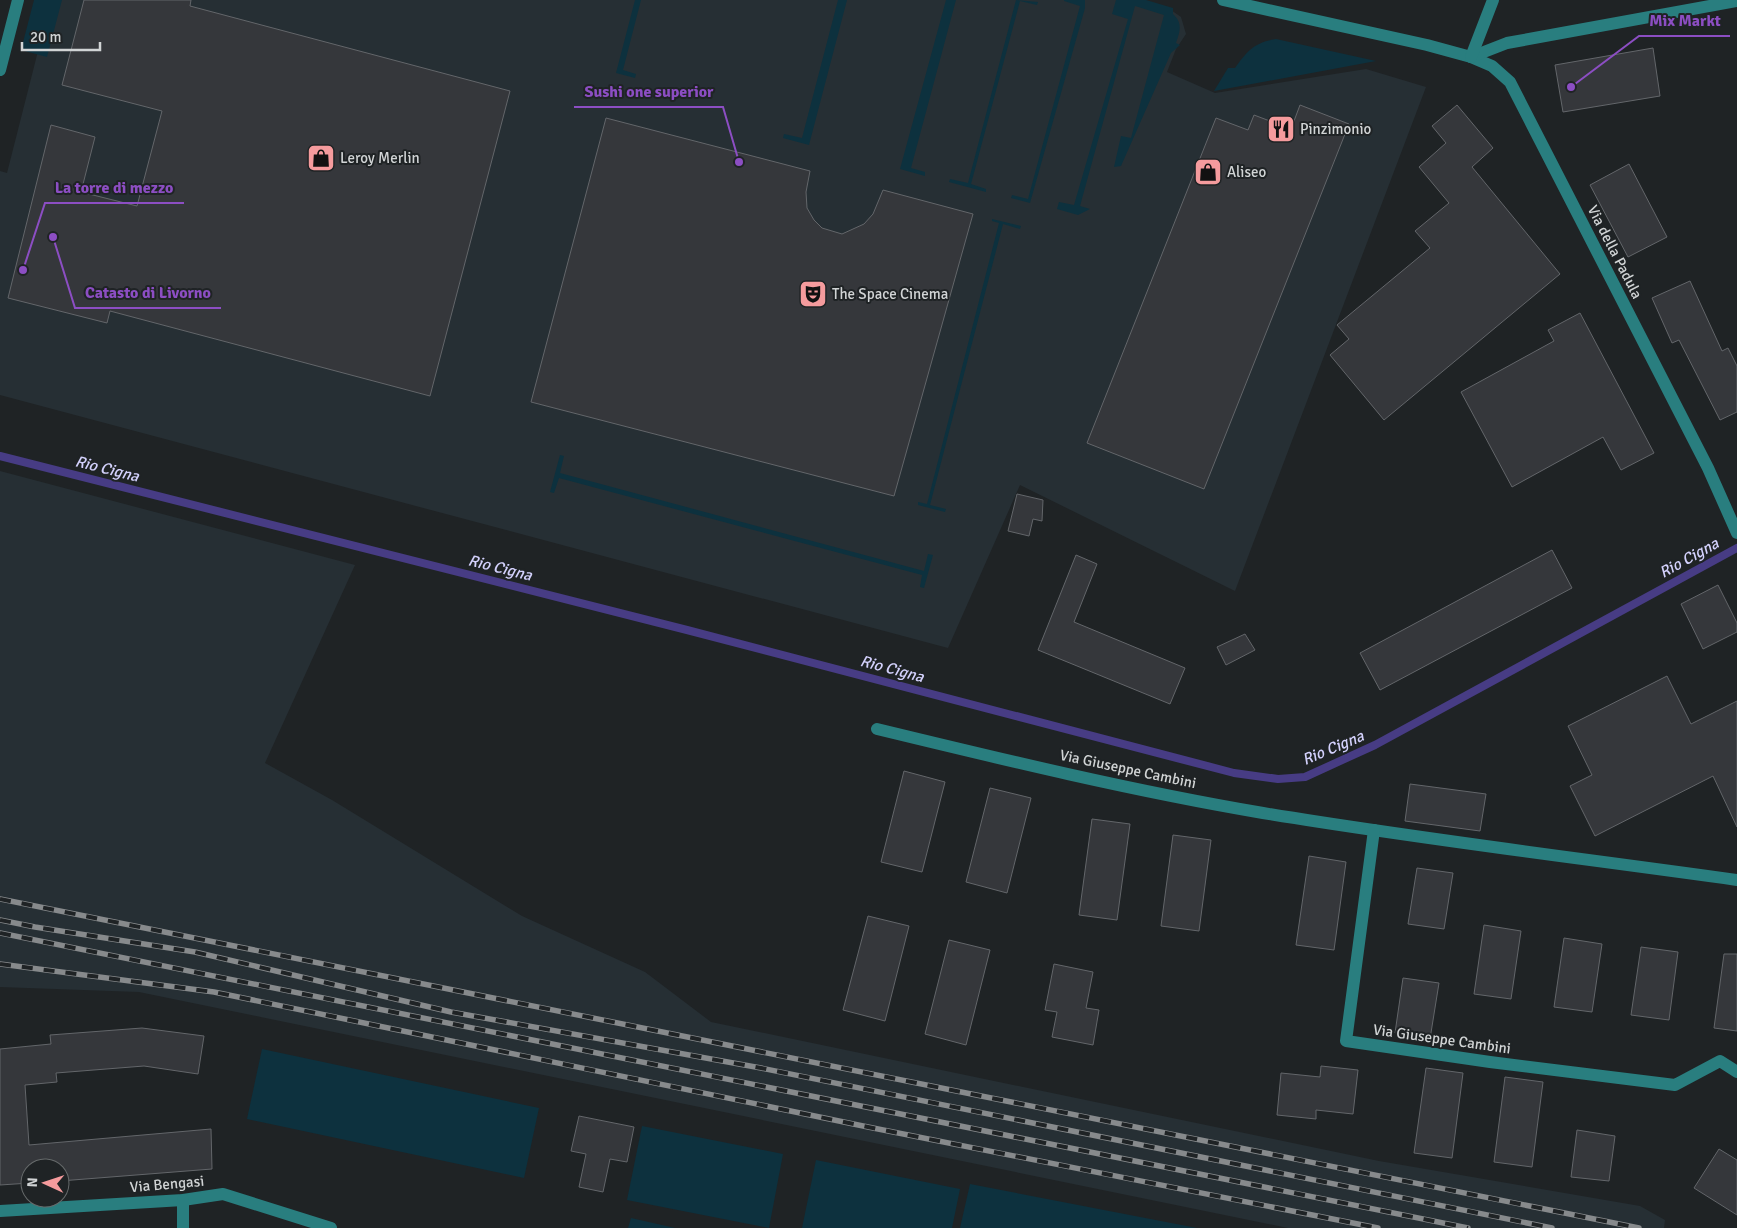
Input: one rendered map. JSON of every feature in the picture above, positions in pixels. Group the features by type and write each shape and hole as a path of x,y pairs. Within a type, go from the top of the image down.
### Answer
{"street":[{"path":"0,70 18,0"},
{"name":"Via della Padula","path":"1223,0 1427,45 1471,57 1492,66 1510,82 1708,468 1737,532"},
{"path":"1471,57 1493,0"},
{"path":"1471,57 1507,43 1737,1"},
{"name":"Via Giuseppe Cambini","path":"877,729 980,754 1164,794 1264,813 1737,880"},
{"name":"Via Giuseppe Cambini","path":"1374,830 1346,1041 1490,1062 1674,1085 1720,1061 1737,1072"},
{"name":"Via Bengasi","path":"0,1211 184,1200 223,1194 331,1228"},
{"path":"183,1228 184,1200"}],"shaded area":[{"path":"34,0 62,0 47,57 21,50"},
{"path":"51,0 1136,0 1168,8 1181,17 1186,34 1176,49 1167,72 1215,93 1366,69 1426,87 1235,591 1020,485 948,648 0,395 0,171 7,173"},
{"path":"635,0 641,0 623,70 636,74 635,78 616,73"},
{"path":"838,0 847,0 809,145 783,138 784,134 802,138"},
{"path":"946,0 956,0 911,168 925,172 925,176 900,169"},
{"path":"1016,0 1038,2 1037,5 1020,1 971,184 986,189 986,192 949,182 950,179 968,183"},
{"path":"1064,0 1085,0 1085,8 1030,203 1011,198 1012,195 1028,199 1080,6"},
{"path":"1116,0 1146,0 1173,8 1173,14 1180,28 1176,43 1180,45 1171,53 1121,166 1114,167 1121,136 1131,138 1164,15 1135,6 1080,206 1090,209 1078,215 1057,209 1059,202 1074,205 1128,19 1112,14"},
{"path":"1276,39 1376,61 1214,91 1228,68 1235,68 1252,48 1262,42"},
{"path":"992,219 1021,226 1020,229 1003,224 930,505 946,509 945,512 918,505 918,502 927,504 999,223 992,221"},
{"path":"560,455 564,456 560,473 924,571 928,554 933,555 924,588 920,587 922,575 559,478 554,493 550,492"},
{"path":"0,471 355,565 265,763 332,800 522,916 645,972 711,1022 1379,1161 1640,1206 1665,1220 1664,1228 1288,1228 139,992 0,987"},
{"path":"262,1049 539,1108 524,1178 247,1119"},
{"path":"642,1126 783,1154 769,1228 627,1200"},
{"path":"816,1160 960,1189 952,1228 802,1228"},
{"path":"970,1184 1197,1228 960,1228"},
{"path":"631,1218 675,1228 628,1228"}],"building":[{"name":"Leroy Merlin","path":"84,0 191,0 190,6 510,91 430,396 110,311 107,323 8,298 51,125 95,137 81,192 137,206 162,111 62,85"},
{"path":"1653,48 1660,96 1563,112 1555,65"},
{"path":"1300,105 1349,124 1204,489 1087,443 1216,118 1248,130 1254,115 1291,129"},
{"path":"1457,105 1493,148 1472,167 1560,274 1384,420 1330,355 1349,339 1337,325 1430,248 1415,231 1449,203 1419,167 1446,143 1432,126"},
{"path":"606,118 810,171 806,192 807,208 814,220 822,228 842,234 864,224 873,214 883,190 973,214 894,496 531,402"},
{"path":"1629,164 1667,237 1628,257 1590,185"},
{"path":"1690,281 1722,351 1728,348 1737,366 1737,412 1720,420 1679,340 1672,343 1652,298"},
{"path":"1580,313 1654,453 1621,470 1603,437 1512,487 1461,392 1554,341 1548,330"},
{"path":"1017,494 1043,500 1042,521 1033,519 1029,536 1008,531"},
{"path":"1552,550 1572,588 1380,690 1360,653"},
{"path":"1076,555 1097,564 1074,622 1185,668 1170,704 1038,650"},
{"path":"1718,585 1737,623 1737,632 1703,649 1681,604"},
{"path":"1245,634 1255,650 1226,665 1217,647"},
{"path":"1667,676 1691,724 1737,701 1737,827 1713,776 1595,836 1570,786 1592,775 1568,726"},
{"path":"904,771 945,782 922,872 881,862"},
{"path":"1410,784 1486,794 1480,831 1405,821"},
{"path":"990,788 1031,798 1007,893 966,882"},
{"path":"1092,819 1130,824 1117,920 1079,915"},
{"path":"1173,835 1211,840 1199,931 1161,926"},
{"path":"1309,856 1346,862 1334,950 1296,945"},
{"path":"1417,868 1453,873 1444,929 1408,924"},
{"path":"868,916 909,926 885,1021 843,1010"},
{"path":"1484,925 1521,931 1511,999 1474,994"},
{"path":"1564,938 1602,944 1592,1012 1554,1007"},
{"path":"949,940 990,950 966,1045 925,1034"},
{"path":"1641,947 1678,952 1669,1020 1631,1015"},
{"path":"1724,954 1737,954 1737,1031 1714,1028"},
{"path":"1054,964 1093,972 1086,1008 1099,1010 1093,1045 1052,1037 1057,1012 1045,1010"},
{"path":"1403,978 1439,983 1430,1039 1395,1033"},
{"path":"142,1028 204,1036 198,1074 144,1066 56,1073 57,1082 25,1085 29,1145 211,1129 212,1169 70,1180 70,1158 20,1158 20,1184 0,1185 0,1049 51,1044 50,1035"},
{"path":"1321,1066 1358,1070 1353,1114 1316,1110 1316,1119 1277,1115 1281,1073 1320,1077"},
{"path":"1426,1068 1463,1073 1452,1158 1414,1153"},
{"path":"1505,1077 1543,1082 1532,1167 1494,1162"},
{"path":"579,1116 634,1127 627,1162 610,1159 603,1192 579,1187 586,1154 571,1151"},
{"path":"1577,1130 1615,1136 1609,1181 1571,1177"},
{"path":"1719,1149 1737,1160 1737,1215 1694,1188"}],"waterway":[{"name":"Rio Cigna","path":"0,456 687,630 1234,773 1278,779 1305,777 1375,745 1737,548"}],"railway":[{"path":"0,899 1639,1228"},
{"path":"0,920 195,952 451,1012 761,1068 1552,1228"},
{"path":"0,933 1468,1228"},
{"path":"0,964 214,992 868,1127 1378,1228"}],"place":[{"name":"Mix Markt","path":"1571,87"},
{"name":"Pinzimonio","path":"1281,129"},
{"name":"Leroy Merlin","path":"321,158"},
{"name":"Sushi one superior","path":"739,162"},
{"name":"Aliseo","path":"1208,172"},
{"name":"Catasto di Livorno","path":"53,237"},
{"name":"La torre di mezzo","path":"23,270"},
{"name":"The Space Cinema","path":"813,294"}]}
